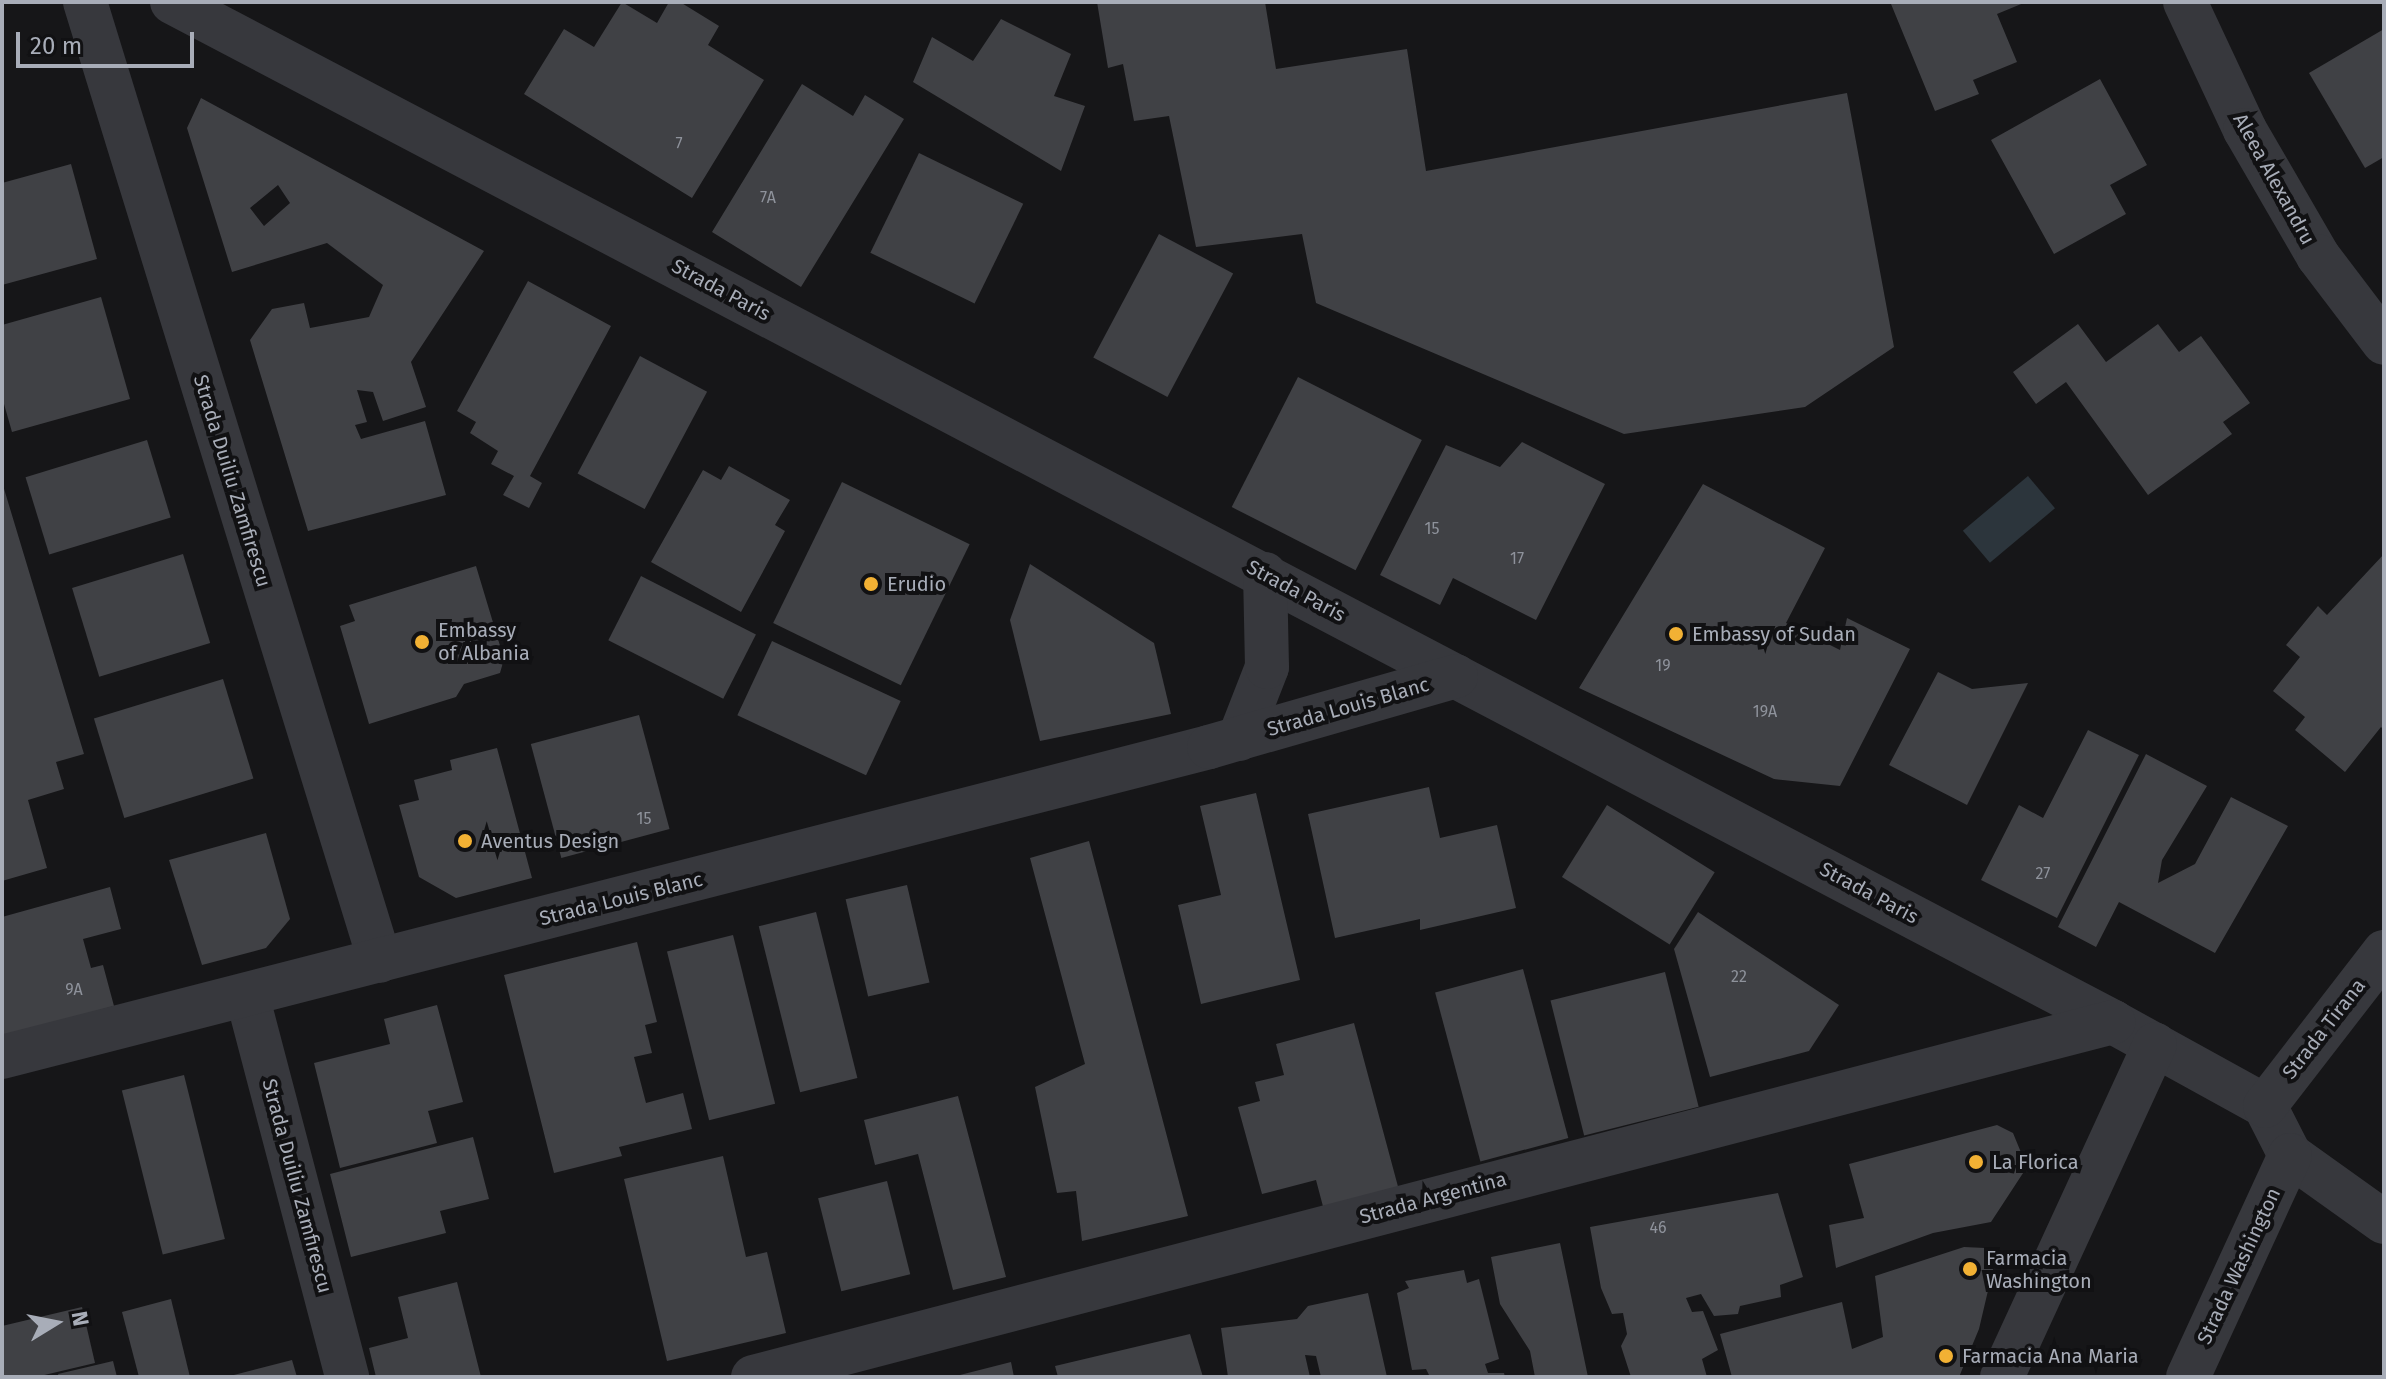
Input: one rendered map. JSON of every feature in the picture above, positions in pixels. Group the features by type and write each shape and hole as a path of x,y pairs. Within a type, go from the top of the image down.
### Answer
{"street":[{"name":"Strada Duiliu Zamfirescu","path":"85,2 380,961"},
{"name":"Strada Paris","path":"172,2 1265,574 2113,1022 2265,1106"},
{"name":"Aleea Alexandru","path":"2185,2 2245,130 2318,256 2384,343"},
{"name":"Strada Louis Blanc","path":"1239,739 1267,667 1265,574"},
{"name":"Strada Louis Blanc","path":"2,1057 1239,739 1456,676"},
{"name":"Strada Tirana","path":"2265,1106 2384,952"},
{"name":"Strada Duiliu Zamfirescu","path":"247,995 347,1377"},
{"name":"Strada Argentina","path":"753,1377 2113,1022"},
{"path":"2002,1377 2155,1045"},
{"path":"2265,1106 2290,1155 2384,1222"},
{"name":"Strada Washington","path":"2188,1377 2290,1155"}],"shaded area":[{"path":"2028,476 2055,508 1990,563 1963,531"}],"building":[{"path":"622,2 657,23 669,2 680,2 719,26 708,45 764,80 692,198 524,94 564,29 594,47"},
{"path":"1097,2 1265,2 1276,69 1407,49 1426,171 1847,93 1894,347 1805,407 1624,434 1316,303 1302,234 1196,247 1169,116 1134,121 1123,64 1108,68"},
{"path":"2026,2 1997,14 2017,62 1973,80 1979,94 1935,111 1891,4"},
{"path":"1001,19 1071,54 1054,96 1085,106 1061,171 913,82 932,37 973,61"},
{"path":"2384,29 2384,157 2365,168 2309,73"},
{"path":"2100,79 2147,165 2110,185 2126,214 2054,254 1991,140"},
{"path":"802,84 853,116 865,95 904,119 801,287 712,232"},
{"path":"201,98 484,251 411,362 426,407 383,421 373,392 357,390 367,422 355,425 361,439 425,421 446,495 308,531 250,340 272,309 304,303 310,328 369,317 383,285 327,243 232,272 187,128","holes":["278,185 290,203 264,226 250,208"]},
{"path":"919,153 1023,204 975,304 870,253"},
{"path":"71,164 97,259 2,285 2,183"},
{"path":"1159,234 1233,273 1167,397 1093,358"},
{"path":"528,281 611,326 530,476 542,483 529,508 503,495 514,476 491,464 498,451 470,433 476,422 457,411"},
{"path":"101,297 130,399 12,432 2,397 2,325"},
{"path":"2078,324 2106,362 2158,324 2179,352 2201,336 2250,403 2223,422 2232,434 2148,495 2066,382 2036,404 2013,372"},
{"path":"640,356 707,392 645,509 578,473"},
{"path":"1298,377 1422,440 1356,570 1232,507"},
{"path":"147,440 171,517 49,555 26,477"},
{"path":"1522,442 1605,484 1536,620 1453,578 1440,605 1380,575 1446,445 1500,467"},
{"path":"729,466 790,500 775,525 785,531 741,612 651,562 703,470 721,480"},
{"path":"2,482 84,754 56,762 64,789 28,800 47,868 2,881"},
{"name":"Erudio","path":"842,482 970,544 901,685 773,623"},
{"path":"1703,484 1825,548 1786,623 1840,650 1847,618 1910,649 1840,786 1774,779 1579,688"},
{"path":"183,554 210,643 99,677 72,588"},
{"path":"2384,554 2384,730 2381,727 2345,772 2295,730 2305,717 2273,691 2300,657 2286,645 2318,606 2327,615"},
{"path":"1030,564 1154,643 1171,714 1040,741 1010,620"},
{"name":"Embassy of Albania","path":"476,566 504,659 500,673 464,684 456,697 369,724 340,626 355,621 349,605"},
{"path":"641,576 756,635 723,699 608,640"},
{"path":"772,641 901,701 866,775 737,715"},
{"path":"1938,672 1972,689 2028,683 1967,805 1889,765"},
{"path":"223,679 253,778 124,818 94,718"},
{"path":"639,715 670,829 561,858 531,744"},
{"path":"2088,730 2139,755 2057,918 1981,880 2019,805 2043,818"},
{"name":"Aventus Design","path":"497,748 532,878 456,898 419,877 399,805 419,800 414,780 452,770 450,760"},
{"path":"2146,754 2207,786 2162,860 2158,883 2195,864 2231,797 2288,826 2215,953 2119,902 2096,947 2058,927"},
{"path":"1429,787 1440,838 1497,825 1516,908 1420,930 1420,919 1335,938 1308,814"},
{"path":"1256,793 1300,980 1201,1004 1178,905 1221,895 1200,806"},
{"path":"1607,805 1715,872 1670,944 1562,877"},
{"path":"266,833 290,919 266,948 202,965 169,860"},
{"path":"1089,841 1188,1216 1082,1241 1076,1191 1057,1193 1035,1087 1085,1064 1030,858"},
{"path":"907,885 929,982 868,997 846,899"},
{"path":"110,887 121,929 83,939 91,968 103,965 114,1006 2,1037 2,917"},
{"path":"816,912 857,1078 800,1092 759,926"},
{"path":"1698,912 1839,1005 1809,1051 1710,1077 1674,949"},
{"path":"733,935 775,1104 709,1120 667,951"},
{"path":"637,942 657,1022 645,1025 652,1053 634,1057 646,1103 683,1093 692,1129 619,1147 622,1156 554,1173 504,975"},
{"path":"1523,969 1568,1138 1480,1162 1435,993"},
{"path":"1665,972 1699,1107 1584,1135 1551,1001"},
{"path":"437,1005 463,1102 428,1111 437,1143 340,1168 314,1063 390,1044 384,1019"},
{"path":"1354,1023 1400,1194 1325,1214 1316,1180 1262,1194 1238,1107 1260,1101 1255,1082 1284,1075 1276,1044"},
{"path":"184,1075 225,1239 163,1254 122,1090"},
{"path":"958,1096 1006,1277 953,1290 918,1154 875,1165 864,1120"},
{"path":"1997,1125 2013,1133 2027,1167 1991,1222 1933,1233 1836,1268 1829,1225 1864,1218 1849,1164"},
{"path":"473,1137 489,1199 440,1211 446,1233 351,1257 330,1174"},
{"path":"723,1156 746,1257 767,1252 786,1333 667,1361 624,1179"},
{"path":"887,1181 910,1274 841,1291 818,1198"},
{"path":"1778,1193 1803,1277 1780,1285 1781,1297 1740,1306 1738,1314 1714,1316 1701,1294 1686,1298 1692,1312 1703,1311 1718,1350 1702,1359 1707,1377 1631,1377 1621,1346 1627,1334 1623,1313 1612,1314 1601,1288 1590,1227"},
{"path":"1560,1243 1588,1377 1535,1377 1530,1351 1500,1304 1491,1257"},
{"path":"1964,1247 1985,1248 1994,1265 1979,1329 1959,1377 1732,1377 1720,1334 1842,1302 1852,1349 1883,1337 1875,1276"},
{"path":"1464,1270 1467,1283 1479,1279 1499,1359 1485,1364 1488,1373 1504,1373 1505,1377 1430,1377 1426,1369 1412,1370 1397,1293 1409,1288 1405,1281"},
{"path":"457,1282 481,1377 376,1377 369,1348 408,1338 398,1297"},
{"path":"1368,1293 1387,1377 1321,1377 1316,1356 1305,1355 1310,1377 1228,1377 1221,1328 1297,1319 1308,1306"},
{"path":"171,1299 190,1377 139,1377 122,1312"},
{"path":"82,1307 95,1363 36,1377 2,1377 2,1326"},
{"path":"1190,1334 1203,1377 1058,1377 1055,1366"},
{"path":"292,1360 297,1377 230,1376"},
{"path":"113,1361 117,1377 59,1377 58,1374"},
{"path":"1011,1362 1014,1377 956,1377 956,1376"}],"place":[{"name":"Erudio","path":"871,584"},
{"name":"Embassy of Sudan","path":"1676,634"},
{"name":"Embassy of Albania","path":"422,642"},
{"name":"Aventus Design","path":"465,841"},
{"name":"La Florica","path":"1976,1162"},
{"name":"Farmacia Washington","path":"1970,1269"},
{"name":"Farmacia Ana Maria","path":"1946,1356"}]}
